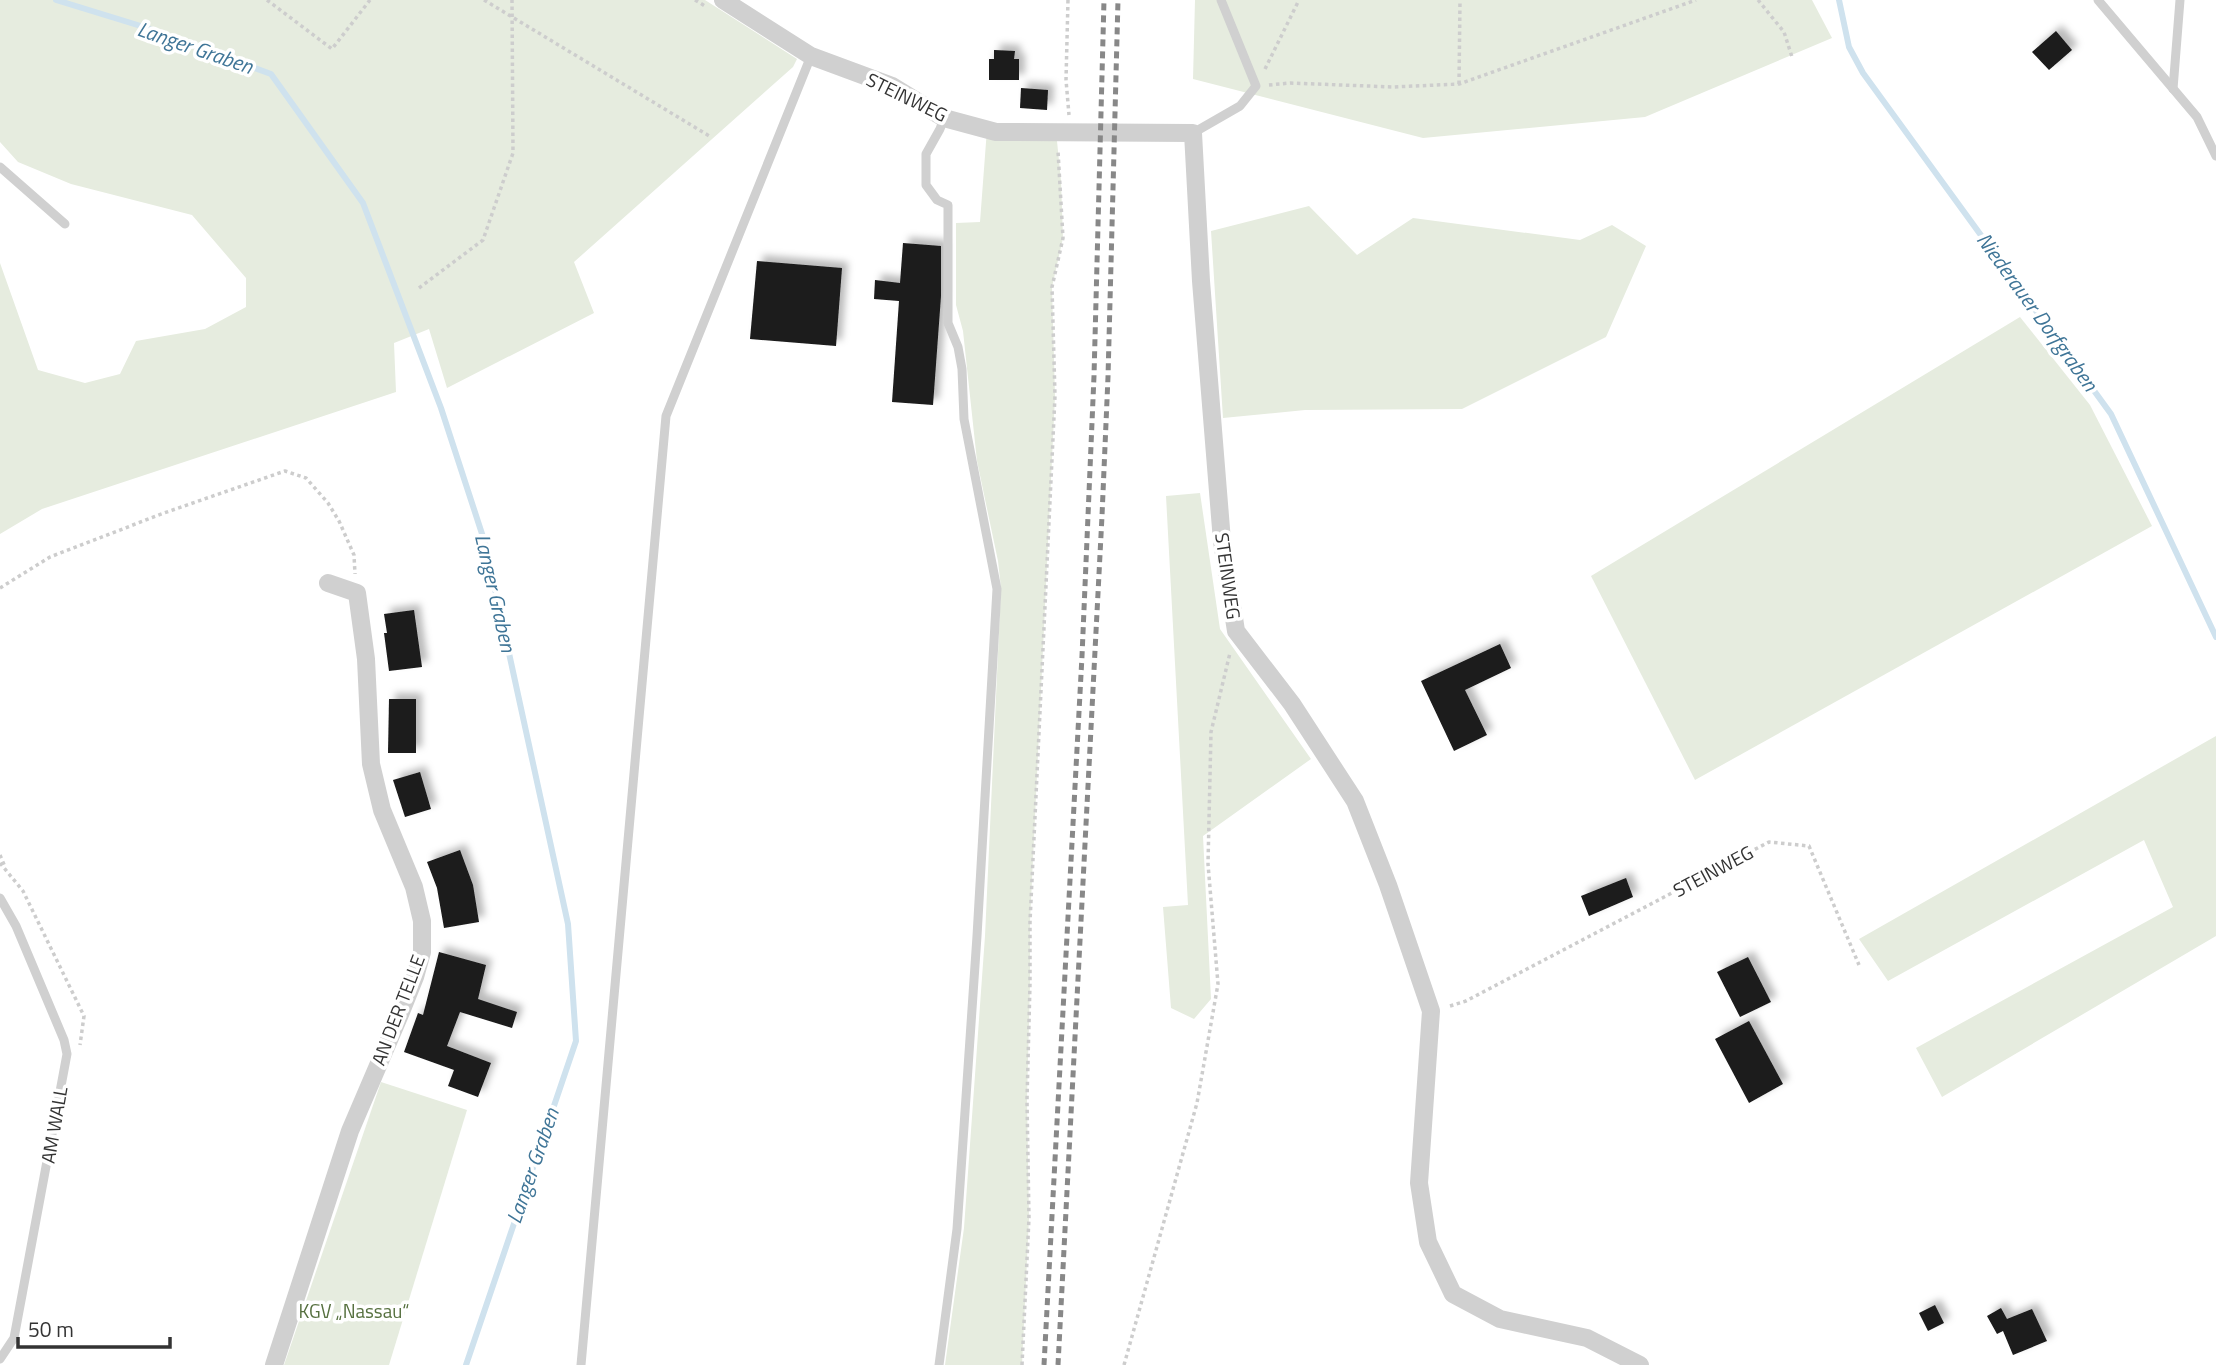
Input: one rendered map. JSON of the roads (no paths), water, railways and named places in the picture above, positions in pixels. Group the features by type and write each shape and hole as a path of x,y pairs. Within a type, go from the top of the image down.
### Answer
{"street":[{"name":"STEINWEG","path":"723,0 811,56 892,86 944,118 996,132 1193,133 1221,527 1236,631 1292,704 1355,801 1388,885 1431,1010 1419,1183 1427,1242 1453,1294 1500,1319 1587,1338 1640,1365"},
{"name":"AN DER TELLE","path":"274,1365 350,1131 401,1012 422,953 422,921 414,887 382,810 371,764 366,659 357,593 328,583"}],"lane":[{"path":"1193,133 1240,106 1256,86 1221,0"},
{"path":"2098,0 2197,117 2216,156"},
{"path":"2173,89 2180,0"},
{"path":"581,1365 666,416 811,56"},
{"path":"939,1365 957,1228 997,589 964,419 962,369 958,347 948,323 948,205 937,200 926,185 926,154 944,118"},
{"path":"0,167 65,224"},
{"name":"AM WALL","path":"0,898 16,926 64,1040 67,1054 14,1338 0,1359"}],"waterway":[{"name":"Langer Graben","path":"56,0 144,27 271,74 363,203 441,408 485,543 568,924 576,1041 466,1365"},
{"name":"Niederauer Dorfgraben","path":"1839,0 1849,47 1863,73 2111,414 2216,637"}],"railway":[{"path":"1044,1365 1082,656 1094,376 1104,0"},
{"path":"1058,1365 1102,516 1118,0"}],"park label":[{"name":"KGV „Nassau“","path":"354,1311"}]}
